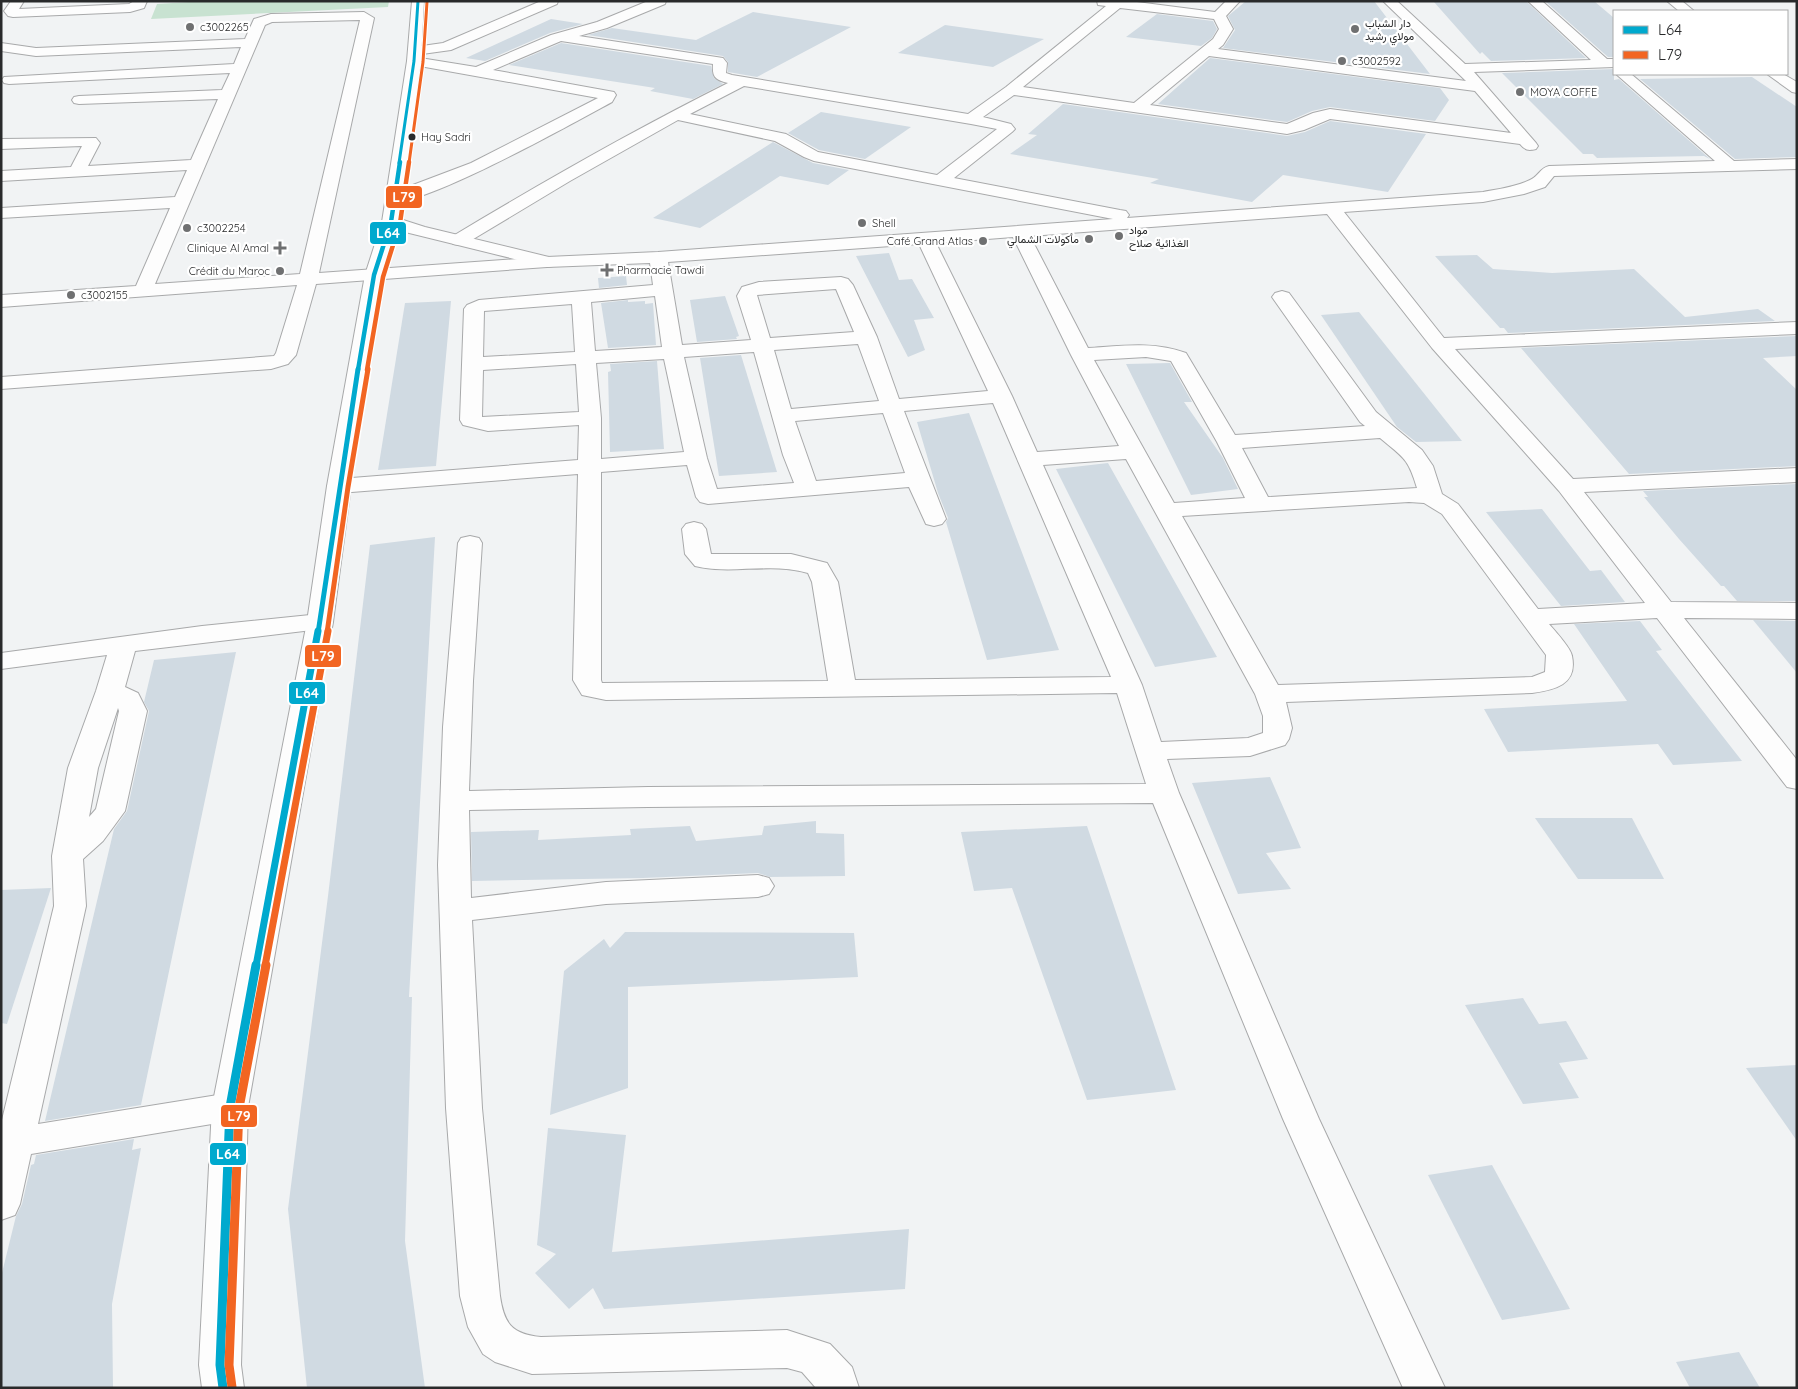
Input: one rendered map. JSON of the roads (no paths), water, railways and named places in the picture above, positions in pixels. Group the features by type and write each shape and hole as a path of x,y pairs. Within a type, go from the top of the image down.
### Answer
{"street":[{"path":"18,1 11,11 68,11 136,7 141,1"},
{"path":"223,1388 220,1365 230,1108 320,622 339,486 374,275 393,210 415,56 418,1"},
{"path":"415,56 446,47 552,1"},
{"path":"477,72 562,36 602,25 660,1"},
{"path":"1099,1 1141,4 1218,16 1225,25 1225,33 1207,52 1138,107"},
{"path":"1218,16 1234,1"},
{"path":"1389,1 1464,71 1544,162 1730,166 1797,164"},
{"path":"1534,1 1611,66"},
{"path":"1673,1 1686,10"},
{"path":"971,119 1011,90 1119,2"},
{"path":"57,24 68,11"},
{"path":"1,383 272,363 281,360 286,355 308,279 367,18 356,15 262,20 259,22 143,291"},
{"path":"562,36 718,61 720,63 719,75 722,77 971,119 1003,126 1007,129 941,180"},
{"path":"5,84 47,38"},
{"path":"1,47 36,52 250,42"},
{"path":"1207,52 1478,87"},
{"path":"393,210 439,183 484,163 607,98 608,95 477,72 415,56"},
{"path":"1464,71 1611,66"},
{"path":"5,84 95,75 239,68"},
{"path":"54,141 95,75"},
{"path":"1624,75 1730,166"},
{"path":"1776,75 1797,89"},
{"path":"459,240 601,155 742,81"},
{"path":"1011,90 1287,129 1296,128 1319,115 1330,114 1525,140"},
{"path":"80,100 228,94"},
{"path":"674,115 780,137 814,156 1156,222"},
{"path":"1,144 82,140 92,143 77,171"},
{"path":"1,301 547,262 658,257 1019,232 1483,196 1509,192 1539,183 1544,162"},
{"path":"1,176 197,166"},
{"path":"1,213 181,202"},
{"path":"1332,209 1439,344 1566,486 1792,767"},
{"path":"393,210 419,231 547,262"},
{"path":"1019,232 1081,355 1133,452 1168,510 1269,694 1278,723 1278,732 1274,739 1250,747 1150,752"},
{"path":"925,238 1001,396 1128,685 1164,793 1302,1119 1424,1388"},
{"path":"658,257 673,352 696,458 708,497 917,479"},
{"path":"809,488 802,477 782,416 764,344 748,296 749,291 759,288 834,282 844,286 867,337 917,479 934,519"},
{"path":"590,418 478,423 471,420 475,306 663,290"},
{"path":"580,297 590,418 587,680 592,689 606,692 1128,685"},
{"path":"1282,297 1368,417 1414,455 1422,466 1432,498"},
{"path":"1439,344 1797,328"},
{"path":"473,364 673,352 867,337"},
{"path":"1081,355 1158,352 1173,353 1180,356 1260,504"},
{"path":"782,416 1001,396"},
{"path":"1228,442 1386,431"},
{"path":"1029,460 1133,452"},
{"path":"339,486 696,458"},
{"path":"1566,486 1797,475"},
{"path":"1168,510 1409,495 1432,498 1443,502 1559,655 1558,675 1545,683 1519,686 1269,694"},
{"path":"694,530 697,554 704,561 724,563 778,561 805,563 818,568 825,582 843,690"},
{"path":"470,544 458,712 453,861 464,1109 479,1267 479,1299 487,1325 494,1337 504,1346 519,1354 541,1356 787,1349 815,1358 837,1381 838,1388"},
{"path":"1531,617 1664,610 1797,611"},
{"path":"1,661 202,634 320,622"},
{"path":"1,1204 70,906 67,856 83,768 110,691 123,645"},
{"path":"455,801 658,797 1164,793"},
{"path":"456,911 606,892 758,886"},
{"path":"16,1142 230,1108"}],"place":[{"name":"c3002265","path":"190,27"},
{"name":"دار الشباب مولاي رشيد","path":"1355,29"},
{"name":"c3002592","path":"1342,61"},
{"name":"MOYA COFFE","path":"1520,92"},
{"name":"Hay Sadri","path":"412,137"},
{"name":"Shell","path":"862,223"},
{"name":"c3002254","path":"187,228"},
{"name":"مواد الغذائية صلاح","path":"1119,236"},
{"name":"مأكولات الشمالي","path":"1089,239"},
{"name":"Café Grand Atlas","path":"983,241"},
{"name":"Clinique Al Amal","path":"280,248"},
{"name":"Pharmacie Tawdi","path":"607,270"},
{"name":"Crédit du Maroc","path":"280,271"},
{"name":"c3002155","path":"71,295"}]}
